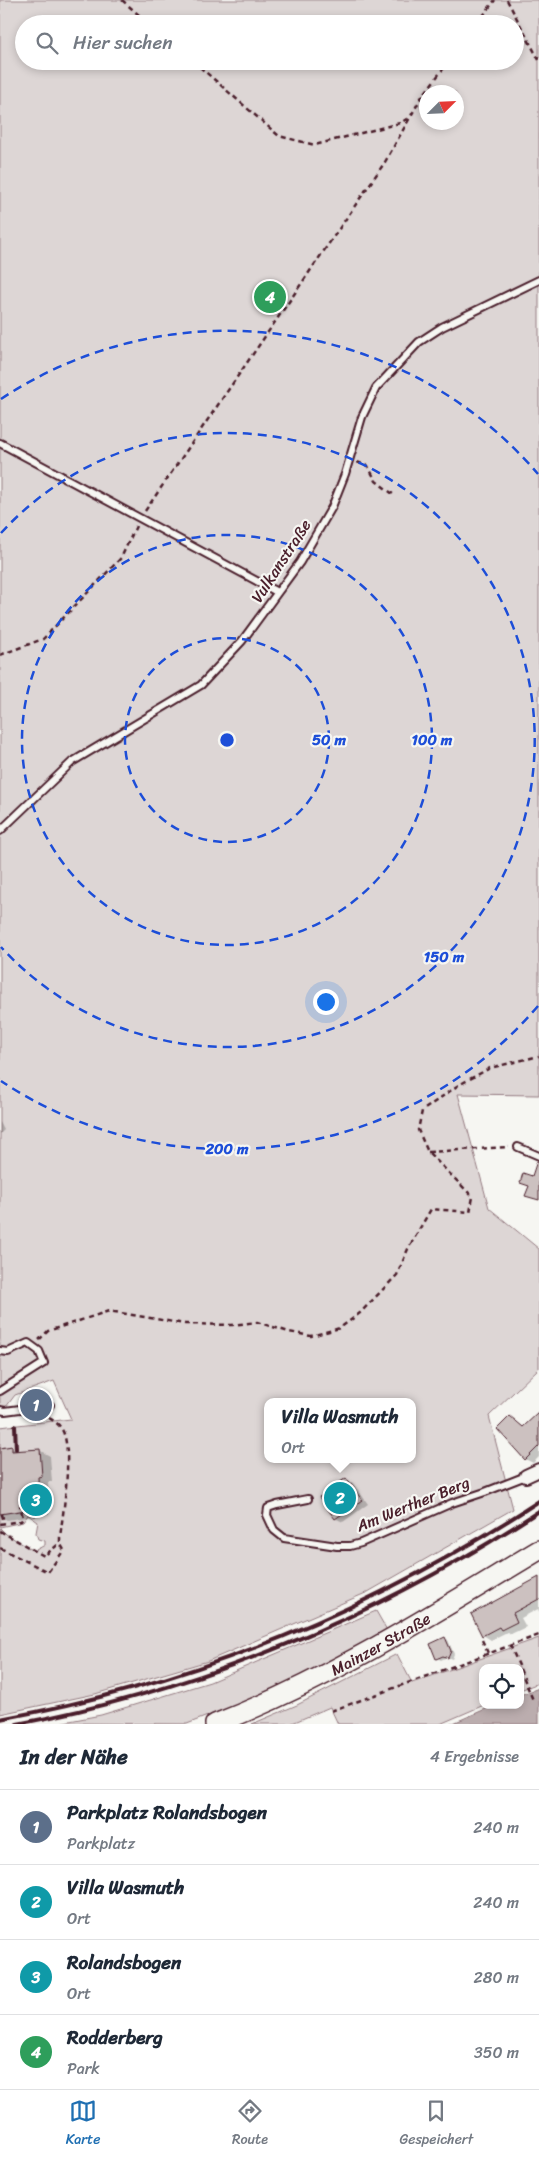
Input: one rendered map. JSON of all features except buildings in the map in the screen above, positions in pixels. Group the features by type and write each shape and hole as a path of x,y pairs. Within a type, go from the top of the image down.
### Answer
{"main road":[{"name":"Mainzer Straße","path":"214,1724 294,1690 363,1654 539,1550"}],"street":[{"name":"Am Werther Berg","path":"526,1476 539,1470"}],"lane":[{"name":"Vulkanstraße","path":"0,831 72,762 201,685 242,641 300,562 332,507 362,416 376,388 419,342 442,327 539,280"},
{"path":"0,443 277,592"},
{"path":"518,1147 539,1156"},
{"path":"0,1351 8,1352 28,1344 39,1351 44,1362 0,1390"},
{"path":"0,1410 50,1405"},
{"name":"Am Werther Berg","path":"308,1499 268,1508 268,1515 276,1532 288,1539 347,1547 361,1543 452,1503 526,1476"}],"path":[{"path":"122,0 139,15"},
{"path":"484,15 495,0"},
{"path":"507,0 515,15"},
{"path":"524,32 539,60"},
{"path":"203,70 279,136 315,145 400,122 410,117"},
{"path":"0,655 43,639 121,558 140,519 385,162 421,98 442,70"},
{"path":"349,460 368,466 376,481 394,495"},
{"path":"33,1346 48,1331 89,1316 109,1312 185,1324 257,1322 289,1332 311,1336 340,1328 360,1313 397,1275 408,1249 431,1209 470,1212 473,1197 428,1152 418,1130 422,1111 457,1086 490,1068 539,1056"},
{"path":"428,1152 518,1147"},
{"path":"0,1548 48,1572 64,1550 60,1543 67,1443 58,1424 26,1408"},
{"path":"0,1524 21,1521 23,1518 20,1505"},
{"path":"2,1514 4,1524"},
{"path":"0,1531 44,1556 60,1543"},
{"path":"331,1711 539,1635"},
{"path":"482,1640 488,1653"},
{"path":"510,1645 518,1664"},
{"path":"524,1679 533,1700"}],"shaded area":[{"path":"0,0 539,0 539,1095 458,1094 489,1208 539,1249 539,1368 489,1416 513,1509 368,1592 208,1661 95,1694 0,1714 0,1528 6,1534 34,1551 45,1545 45,1541 38,1539 36,1533 38,1522 28,1515 23,1522 0,1527 0,1427 71,1419 54,1381 15,1395 0,1415","holes":["24,1487 31,1508 38,1512 35,1517 27,1511"]},
{"path":"376,1611 388,1632 290,1684 187,1724 59,1723 101,1715 210,1682"},
{"path":"539,1638 539,1683 524,1689 524,1664 479,1664 479,1707 440,1724 338,1724 330,1707 290,1724 252,1724 297,1705 397,1654 412,1683"},
{"path":"539,1688 539,1724 451,1724 486,1709 524,1709 524,1694"}],"railway":[{"path":"15,1426 16,1449"},
{"path":"0,1719 72,1704 143,1685 212,1663 280,1637 347,1608 413,1576 477,1540 539,1501"},
{"path":"17,1724 86,1709 154,1691 222,1669 288,1643 354,1615 418,1583 539,1511"}],"place":[{"name":"Rodderberg","path":"270,297"},
{"name":"Parkplatz Rolandsbogen","path":"36,1405"},
{"name":"Villa Wasmuth","path":"340,1498"},
{"name":"Rolandsbogen","path":"36,1500"}]}
